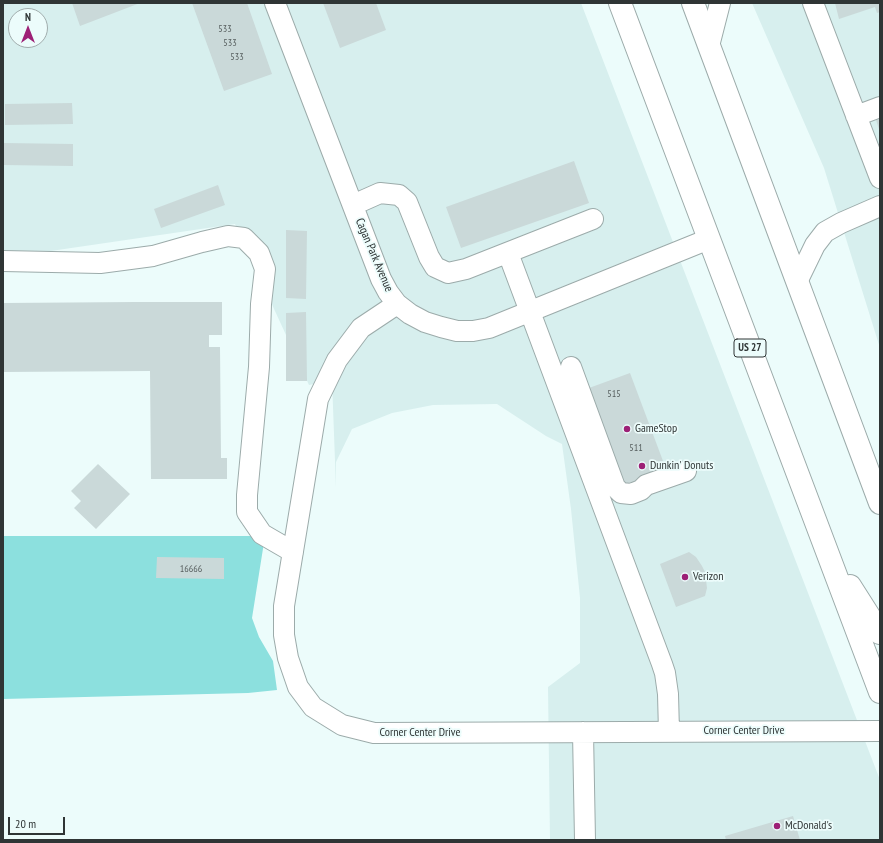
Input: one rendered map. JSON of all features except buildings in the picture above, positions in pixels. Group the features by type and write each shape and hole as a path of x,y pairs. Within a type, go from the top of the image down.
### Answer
{"highway":[{"name":"US 27","path":"620,3 880,692"},
{"path":"693,3 880,503"},
{"path":"826,548 880,633"}],"street":[{"name":"Cagan Park Avenue","path":"275,3 381,280 397,304 410,314 441,328 457,331 473,331 489,328 709,239"},
{"path":"709,46 720,3"},
{"path":"813,3 879,173"},
{"path":"856,116 880,107"},
{"path":"353,206 380,193 398,195 407,202 429,257 435,267 448,273 466,269 593,219"},
{"path":"797,282 815,245 825,232 841,223 880,206"},
{"path":"3,261 100,263 153,256 228,236 244,238 259,253 265,269 261,304 259,368 247,495 247,512 262,534 293,552"},
{"path":"508,253 662,664 668,694 669,732"},
{"name":"Corner Center Drive","path":"397,304 361,328 337,360 318,399 284,606 284,635 288,658 298,687 313,706 342,725 374,733 880,731"},
{"path":"571,367 615,487 621,493 631,494 640,490 646,485 686,471"},
{"path":"584,732 584,840"}],"shaded area":[{"path":"3,3 581,3 880,780 880,840 550,840 548,687 580,663 580,598 571,509 562,444 546,436 497,404 433,405 392,413 352,429 336,462 336,488 332,380 309,385 235,224 3,258"},
{"path":"752,3 880,3 880,348 824,168"},
{"path":"3,536 265,536 252,618 259,637 273,661 277,690 248,693 3,699"}],"place":[{"name":"GameStop","path":"627,429"},
{"name":"Dunkin' Donuts","path":"642,466"},
{"name":"Verizon","path":"685,577"},
{"name":"McDonald's","path":"777,826"}]}
